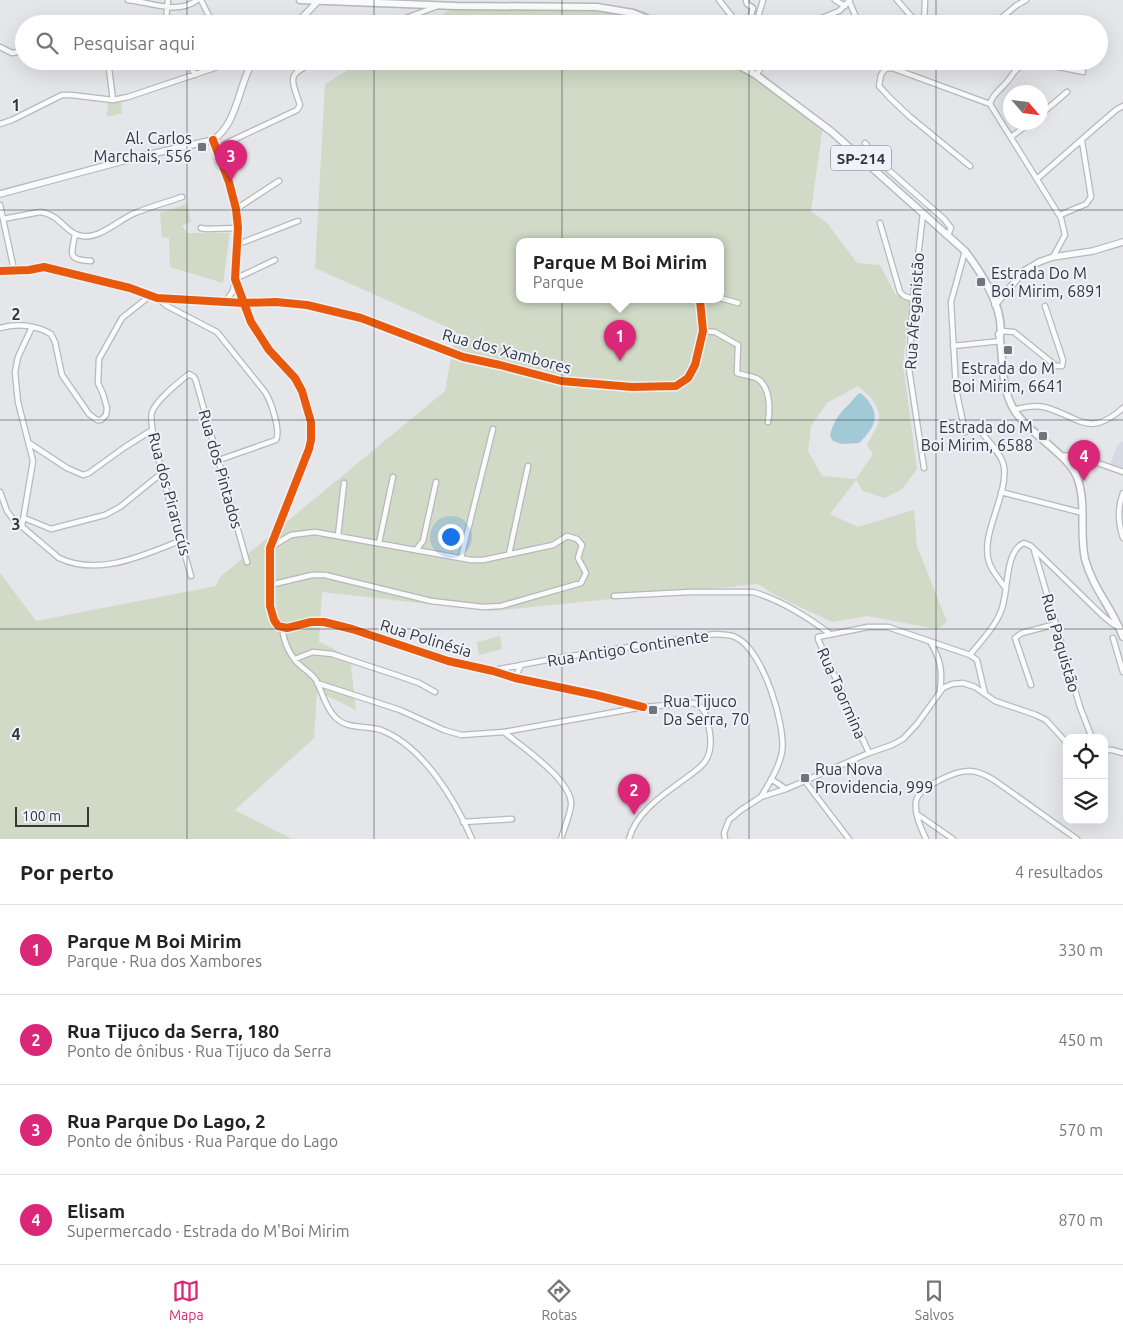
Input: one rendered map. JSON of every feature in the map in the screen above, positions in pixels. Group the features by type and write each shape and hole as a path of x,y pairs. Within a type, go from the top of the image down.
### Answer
{"main road":[{"path":"300,0 442,5 597,7 638,15"},
{"name":"SP-214","path":"747,70 832,132 948,235 965,251 976,265 994,302 1000,336 1003,376 1008,398 1014,410 1067,462 1076,475 1082,495 1085,557 1089,573 1120,627 1123,637"}],"street":[{"path":"128,0 143,1 166,7 186,6 197,0"},
{"path":"167,15 168,0"},
{"path":"201,0 209,15"},
{"path":"305,15 319,0"},
{"path":"719,0 731,15"},
{"path":"746,0 747,4 753,8 751,15"},
{"path":"759,15 763,0"},
{"path":"835,0 845,6"},
{"path":"830,15 845,6 849,0"},
{"path":"849,0 855,15"},
{"path":"897,0 910,15"},
{"path":"924,15 925,0"},
{"path":"1004,15 1017,4 1026,0"},
{"path":"415,15 442,5"},
{"path":"0,47 12,53 15,52"},
{"path":"109,70 113,100"},
{"path":"192,70 195,75"},
{"path":"0,124 62,95 71,94 113,100 128,97 209,70"},
{"path":"0,194 138,157 213,140 220,136 227,126 248,70"},
{"path":"216,148 298,110 300,106 292,81 297,70"},
{"path":"756,75 760,70"},
{"path":"884,70 879,86 913,120 970,166"},
{"path":"897,70 990,104 1060,215 1065,235 1053,256"},
{"path":"990,104 996,94 1018,70"},
{"path":"1074,70 1083,72"},
{"path":"1048,108 1068,92"},
{"path":"1038,178 1123,106"},
{"path":"1012,138 1022,130"},
{"path":"213,140 229,182 236,209 238,228 233,291 225,302"},
{"path":"1060,215 1086,204 1091,197 1082,141"},
{"path":"865,142 882,164 944,219 951,228 948,235"},
{"path":"236,209 279,181"},
{"path":"3,219 40,212 45,213 54,216 75,234 86,236 103,232 134,214 182,197"},
{"path":"0,205 14,270"},
{"name":"Rua Afeganistão","path":"923,214 913,299 909,378 924,468"},
{"path":"236,245 298,221"},
{"path":"880,223 900,292 904,296 913,299"},
{"path":"201,228 238,228"},
{"path":"75,234 72,255 77,261 91,261"},
{"path":"994,302 1024,271 1039,262 1053,256 1093,251 1123,242"},
{"path":"965,251 951,302 956,388 965,432"},
{"path":"235,279 275,260"},
{"path":"0,271 29,270 44,267 98,279 157,298 167,306 217,332 270,400 278,434 274,442 219,460"},
{"path":"235,279 251,322 263,341 298,383 311,422 309,449 270,548 270,606 274,620 278,626 282,627 285,643 295,659 309,672 317,683 334,717 351,726 387,732 417,754 438,778 472,839"},
{"path":"0,328 17,325 32,327 51,334 55,342 62,375 89,414 97,420 101,420 106,414 107,408 98,383 99,359 122,318 151,296"},
{"name":"Rua dos Xambores","path":"157,298 243,303 276,302 307,305 361,318 454,354 561,381 632,388 676,386 688,378 694,365 703,331"},
{"path":"724,299 738,304"},
{"path":"700,303 703,331 715,332 738,345 737,373 757,378 761,382 769,398 768,422"},
{"path":"953,346 1014,332 1056,366 1062,366 1063,360 1045,306"},
{"path":"22,526 33,468 30,443 18,402 15,372 18,357 32,327"},
{"name":"Rua dos Pirarucús","path":"192,576 152,430 151,418 155,406 189,374 194,377"},
{"name":"Rua dos Pintados","path":"194,377 247,562"},
{"path":"1014,410 1032,406 1042,407 1090,424 1109,419 1123,408"},
{"path":"461,558 493,429"},
{"path":"30,443 67,468 82,475 89,473 152,430"},
{"path":"983,434 1004,466 1001,492 989,538 988,552 990,565 1007,590"},
{"path":"1060,456 1075,455 1123,472"},
{"path":"509,554 528,466"},
{"path":"24,518 51,529 105,515 120,506 163,472"},
{"path":"379,543 394,476"},
{"path":"416,550 423,541 436,482"},
{"path":"338,536 344,483"},
{"path":"0,492 9,515 59,558 68,563 89,566 117,563 182,540"},
{"path":"1001,492 1082,514"},
{"path":"1123,493 1118,518 1123,538"},
{"path":"270,548 291,534 315,532 461,558 483,560 553,545 567,536 576,539 582,545 578,558 586,573 581,583 501,606 483,608 431,601 325,575 312,574 270,585"},
{"path":"970,655 1001,612 1015,550 1024,543 1034,548 1103,616 1111,623 1120,627"},
{"name":"Rua Paquistão","path":"1034,548 1080,706 1090,734"},
{"path":"614,596 690,592 753,592 771,598 796,611 829,634 868,627 888,626 931,643 970,655 977,660 985,694"},
{"name":"Rua Polinésia","path":"282,627 287,628 311,622 324,622 352,629 448,661 494,670 515,678 643,707"},
{"path":"1031,685 1015,638 1022,633 1056,624"},
{"name":"Rua Antigo Continente","path":"494,670 715,634 736,637 748,647 764,675 779,716 782,733 781,755 761,797"},
{"name":"Rua Taormina","path":"829,634 821,635 818,639 869,753"},
{"path":"1113,638 1123,670"},
{"path":"931,643 941,664 940,691"},
{"path":"295,659 312,652 332,654 419,683 435,692"},
{"path":"515,678 521,665"},
{"path":"317,683 400,710 452,733 468,734 504,732 643,707 692,703 697,705 706,714 711,747 707,759 636,820 629,839"},
{"path":"725,839 724,833 729,820 761,797 786,789 892,745 905,736 917,724 940,691 946,686 963,683 975,687 995,700 1046,720 1063,739"},
{"path":"504,732 565,784 569,792 571,806 561,839"},
{"path":"1108,750 1123,753"},
{"path":"926,839 917,814 917,799 922,792 934,784 961,772 977,772 994,780 1077,839"},
{"path":"771,779 786,789"},
{"path":"804,780 848,838"},
{"path":"917,814 953,839"},
{"path":"464,822 512,819"},
{"path":"839,839 848,838"}],"shaded area":[{"path":"1123,441 1123,469 1110,465 1117,446"}],"green space":[{"path":"598,3 644,11 651,15 441,15 456,6"},
{"path":"348,70 745,70 823,125 811,211 827,223 857,263 880,265 895,294 910,302 903,364 917,469 902,489 885,498 863,491 856,480 830,514 858,527 914,510 917,546 947,622 937,629 867,616 832,622 775,595 758,584 492,611 322,592 319,642 350,657 356,710 317,691 314,738 235,810 292,839 0,839 0,573 36,621 216,586 220,577 445,391 456,331 315,268 325,84","holes":["858,386 876,405 879,415 877,426 867,445 873,454 856,479 822,476 808,451 811,426 827,403"]},
{"path":"121,102 122,113 107,117 108,103"},
{"path":"187,204 191,221 182,226 187,233 230,233 223,283 170,267 169,238 162,237 160,213"},
{"path":"500,636 502,649 479,655 477,642"}],"water":[{"path":"861,393 872,406 874,412 875,418 870,430 859,443 842,444 833,441 830,436 835,422 858,394"}],"cycle path":[{"path":"213,140 229,182 236,209 238,228 235,279 251,322 269,350 295,378 302,391 311,422 309,449 270,548 270,606 278,626 287,628 311,622 324,622 352,629 448,661 643,707"},
{"path":"0,271 29,270 44,267 130,288 157,298 243,303 276,302 307,305 361,318 463,357 561,381 632,387 676,386 688,378 695,365 703,331 700,303"}],"place":[{"name":"Al. Carlos Marchais, 556","path":"202,147"},
{"name":"Rua Parque Do Lago, 2","path":"231,181"},
{"name":"Estrada Do M Boi Mirim, 6891","path":"981,282"},
{"name":"Estrada do M Boi Mirim, 6641","path":"1008,350"},
{"name":"Parque M Boi Mirim","path":"620,361"},
{"name":"Estrada do M Boi Mirim, 6588","path":"1043,436"},
{"name":"Elisam","path":"1084,481"},
{"name":"Rua Tijuco Da Serra, 70","path":"653,710"},
{"name":"Rua Nova Providencia, 999","path":"805,778"},
{"name":"Rua Tijuco da Serra, 180","path":"634,815"}]}
